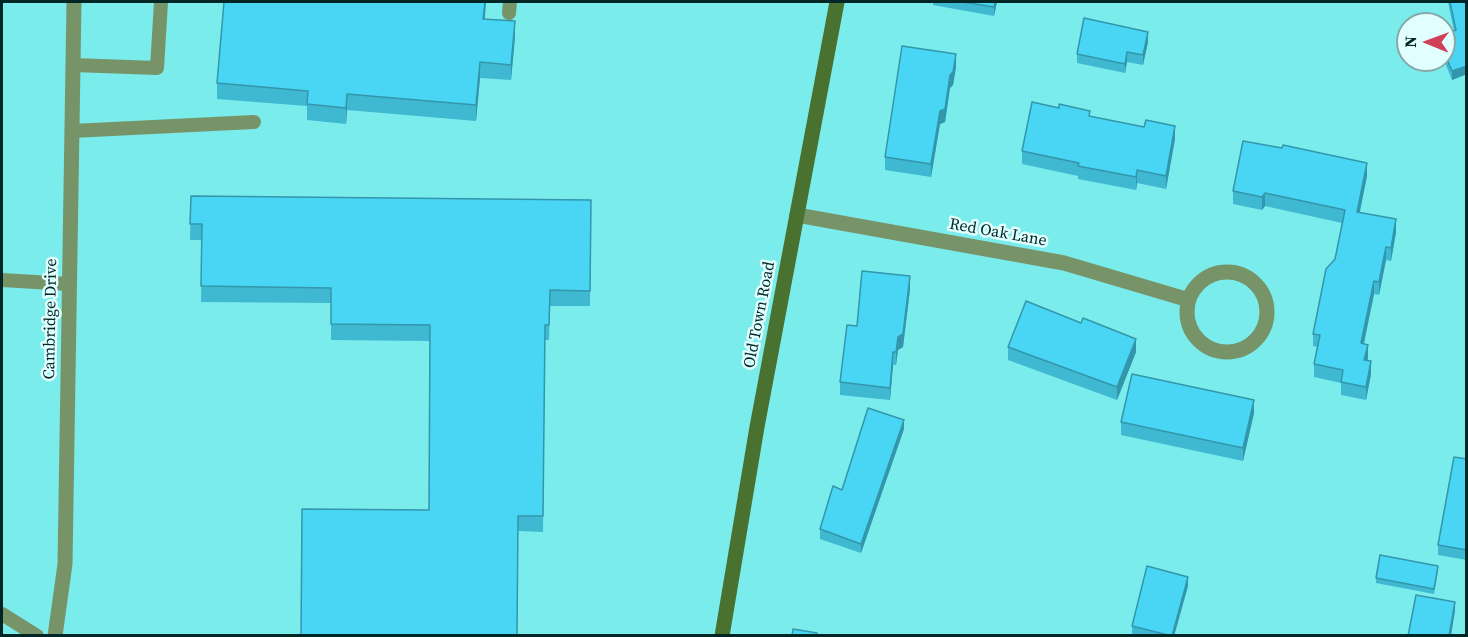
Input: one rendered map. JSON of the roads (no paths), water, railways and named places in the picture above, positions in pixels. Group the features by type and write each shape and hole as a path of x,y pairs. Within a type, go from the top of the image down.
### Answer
{"main road":[{"name":"Old Town Road","path":"722,636 757,427 837,2"}],"street":[{"name":"Cambridge Drive","path":"55,636 65,564 74,2"},
{"name":"Red Oak Lane","path":"797,215 1064,263 1138,283 1189,300"},
{"path":"1224,272 1239,274 1252,282 1262,294 1266,309 1264,325 1257,338 1245,348 1230,352 1214,350 1201,343 1191,330 1187,315 1189,300 1196,286 1209,277 1224,272"}],"lane":[{"path":"72,65 158,68 161,2"},
{"path":"72,131 254,122"},
{"path":"2,280 69,284"},
{"path":"2,614 37,636"}]}
